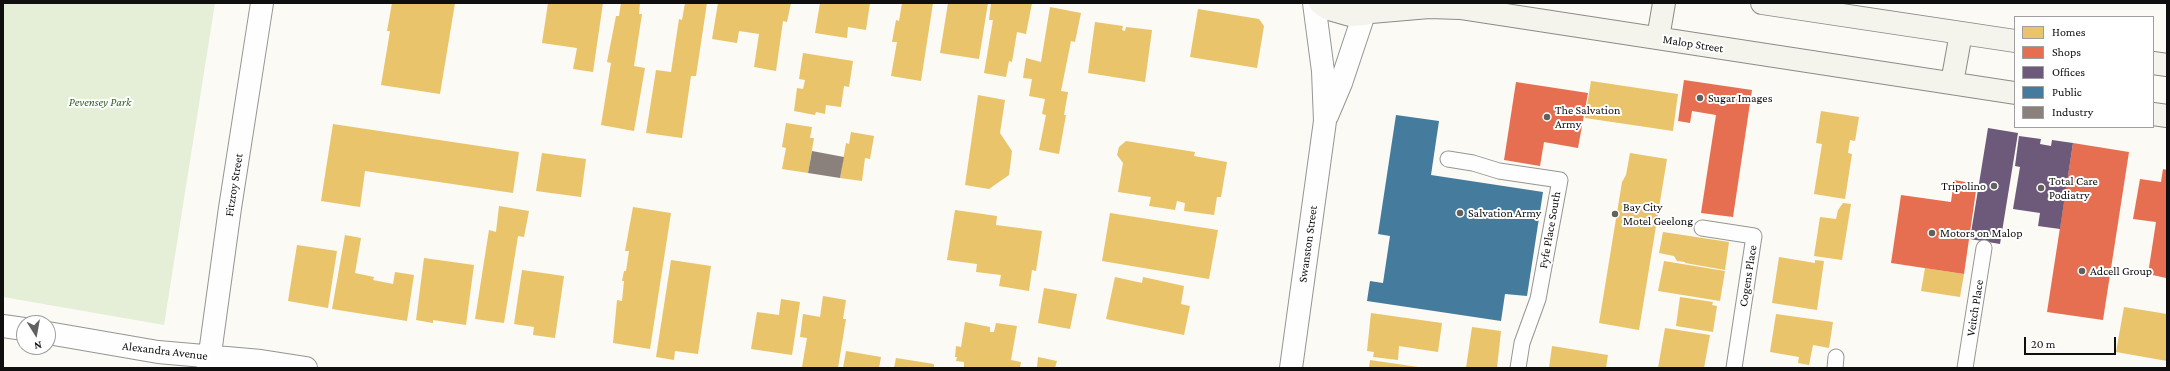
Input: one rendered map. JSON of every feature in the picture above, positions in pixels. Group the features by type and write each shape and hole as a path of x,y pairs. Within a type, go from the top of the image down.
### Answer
{"street":[{"name":"Fitzroy Street","path":"208,362 262,3"},
{"name":"Swanston Street","path":"1291,368 1325,121 1323,71 1314,3"},
{"name":"Malop Street","path":"1320,3 1339,13 1429,7 1460,8 2014,93"},
{"path":"1658,38 1664,3"},
{"path":"1762,3 2014,41"},
{"name":"Swanston Street","path":"1325,121 1373,10"},
{"path":"1952,83 1961,33"},
{"path":"2154,62 2167,65"},
{"path":"2154,114 2167,116"},
{"path":"3,326 16,328"},
{"name":"Alexandra Avenue","path":"56,334 208,362 261,361 306,368"}],"lane":[{"name":"Fyfe Place South","path":"1448,159 1473,163 1499,171 1560,180 1538,299 1522,343 1518,368"},
{"name":"Cogens Place","path":"1702,228 1754,236 1734,368"},
{"name":"Veitch Place","path":"1965,368 1984,248"}],"green space":[{"name":"Pevensey Park","path":"3,3 215,3 164,325 3,297"}],"building: Homes":[{"path":"392,3 455,3 440,94 381,85 390,31 387,31"},
{"path":"548,3 603,3 593,72 573,69 577,48 542,43"},
{"path":"621,3 640,3 639,14 642,14 634,66 645,68 634,131 601,125 611,63 607,62 616,16 619,16"},
{"path":"685,3 707,3 696,76 691,76 682,138 646,133 656,70 671,72 679,19 682,20"},
{"path":"718,3 791,3 787,22 783,21 776,71 754,67 759,34 739,31 737,43 712,39"},
{"path":"820,3 870,3 866,30 848,27 847,38 815,33"},
{"path":"902,3 933,3 921,81 891,76 897,42 892,42 896,20 899,21"},
{"path":"948,3 988,3 979,59 940,53"},
{"path":"991,3 1032,3 1026,34 1017,32 1012,62 1009,61 1006,77 984,73 993,20 989,20"},
{"path":"1050,7 1081,13 1075,42 1071,41 1061,91 1068,92 1064,115 1066,115 1059,154 1039,150 1046,115 1042,114 1045,99 1029,96 1032,79 1023,78 1026,58 1041,62"},
{"path":"1198,9 1259,19 1264,26 1257,68 1190,57"},
{"path":"1095,22 1123,26 1122,30 1125,31 1126,27 1152,30 1145,82 1088,73"},
{"path":"803,53 853,61 849,87 844,86 841,107 826,105 825,114 816,112 815,115 794,111 797,88 803,89 805,80 799,79"},
{"path":"1591,81 1678,94 1673,131 1585,118"},
{"path":"978,95 1005,100 1000,133 1012,151 1009,175 989,189 965,185"},
{"path":"1821,111 1859,117 1855,141 1850,140 1848,153 1852,154 1845,199 1814,194 1822,144 1816,143"},
{"path":"786,123 812,127 810,138 814,138 808,173 782,169 786,148 782,147"},
{"path":"333,124 519,152 513,193 365,171 360,207 321,201"},
{"path":"851,132 874,136 870,159 865,158 862,181 840,178 846,143 849,144"},
{"path":"1126,141 1195,152 1194,156 1227,162 1221,197 1217,197 1214,215 1184,211 1185,203 1177,201 1175,210 1149,206 1151,197 1118,192 1123,163 1117,155 1119,147"},
{"path":"542,153 586,159 581,197 536,191"},
{"path":"1630,153 1667,159 1639,330 1599,323 1622,182 1626,175"},
{"path":"1843,203 1851,204 1842,260 1814,256 1820,217 1836,219 1838,210"},
{"path":"499,206 529,211 524,237 518,236 504,323 475,319 489,230 496,232"},
{"path":"633,207 671,213 650,349 613,343 617,300 622,301 624,281 622,281 624,271 626,271 629,251 625,251"},
{"path":"955,210 997,216 996,225 1042,231 1036,271 1032,270 1029,291 999,286 1001,275 976,272 977,264 947,260"},
{"path":"1110,213 1218,230 1209,279 1102,261"},
{"path":"1663,232 1729,242 1725,270 1677,261 1674,256 1659,253"},
{"path":"345,235 361,238 355,273 374,277 373,280 393,284 395,272 414,275 407,321 332,309"},
{"path":"297,245 337,251 328,308 288,301"},
{"path":"1779,257 1815,263 1815,260 1824,261 1817,310 1772,303"},
{"path":"424,258 474,265 466,325 433,320 433,323 416,320"},
{"path":"671,260 711,266 698,354 675,351 674,360 656,357"},
{"path":"1664,261 1725,271 1720,301 1658,291"},
{"path":"1925,268 1964,274 1960,297 1921,291"},
{"path":"522,270 564,276 555,338 533,335 534,327 514,324"},
{"path":"1115,277 1142,283 1143,277 1184,286 1181,304 1190,306 1184,335 1106,319"},
{"path":"1044,288 1077,294 1070,329 1038,323"},
{"path":"823,296 846,300 843,319 846,319 838,368 802,367 807,338 800,337 803,314 820,317"},
{"path":"1680,297 1713,302 1712,305 1717,306 1713,332 1676,326"},
{"path":"781,299 800,302 792,355 751,349 757,312 779,315"},
{"path":"2124,307 2167,314 2167,361 2116,352"},
{"path":"1371,313 1442,323 1438,352 1399,346 1398,360 1373,357 1374,352 1367,351"},
{"path":"1776,314 1833,322 1829,348 1813,345 1809,365 1798,363 1799,357 1770,352"},
{"path":"965,322 990,327 990,332 994,332 996,323 1017,326 1011,360 1021,362 1020,368 964,368 964,362 956,361 957,357 955,357 956,346 961,347"},
{"path":"1472,327 1501,331 1497,368 1466,368"},
{"path":"1665,328 1710,335 1704,368 1658,368"},
{"path":"1552,346 1608,355 1606,368 1549,368"},
{"path":"846,351 881,357 879,368 843,368"},
{"path":"1038,357 1057,361 1055,368 1037,368"},
{"path":"896,358 934,364 934,368 894,368"},
{"path":"1370,360 1418,367 1418,368 1369,368"}],"building: Shops":[{"path":"1684,80 1752,90 1733,217 1701,213 1716,115 1692,111 1690,123 1678,121"},
{"name":"The Salvation Army","path":"1516,82 1588,93 1578,148 1544,142 1540,166 1504,160"},
{"name":"Adcell Group","path":"2073,143 2129,152 2103,320 2047,312"},
{"path":"2163,169 2167,170 2166,278 2148,274 2156,222 2133,219 2140,179 2161,182"},
{"name":"Motors on Malop","path":"1954,180 1977,184 1964,274 1891,263 1901,195 1951,202"}],"building: Offices":[{"name":"Tripolino","path":"1988,128 2018,133 2000,244 1970,239"},
{"name":"Total Care Podiatry","path":"2019,136 2041,139 2040,144 2051,146 2052,140 2073,143 2060,229 2038,226 2040,213 2013,209 2020,167 2015,166"}],"building: Public":[{"name":"Salvation Army","path":"1396,115 1439,121 1431,175 1543,192 1527,296 1505,294 1501,321 1367,301 1370,281 1383,283 1390,236 1378,234"}],"building: Industry":[{"path":"812,151 844,157 840,178 808,173"}],"place":[{"name":"Sugar Images","path":"1700,98"},
{"name":"The Salvation Army","path":"1547,117"},
{"name":"Tripolino","path":"1994,186"},
{"name":"Total Care Podiatry","path":"2041,188"},
{"name":"Salvation Army","path":"1460,213"},
{"name":"Bay City Motel Geelong","path":"1615,214"},
{"name":"Motors on Malop","path":"1932,233"},
{"name":"Adcell Group","path":"2082,271"}]}
